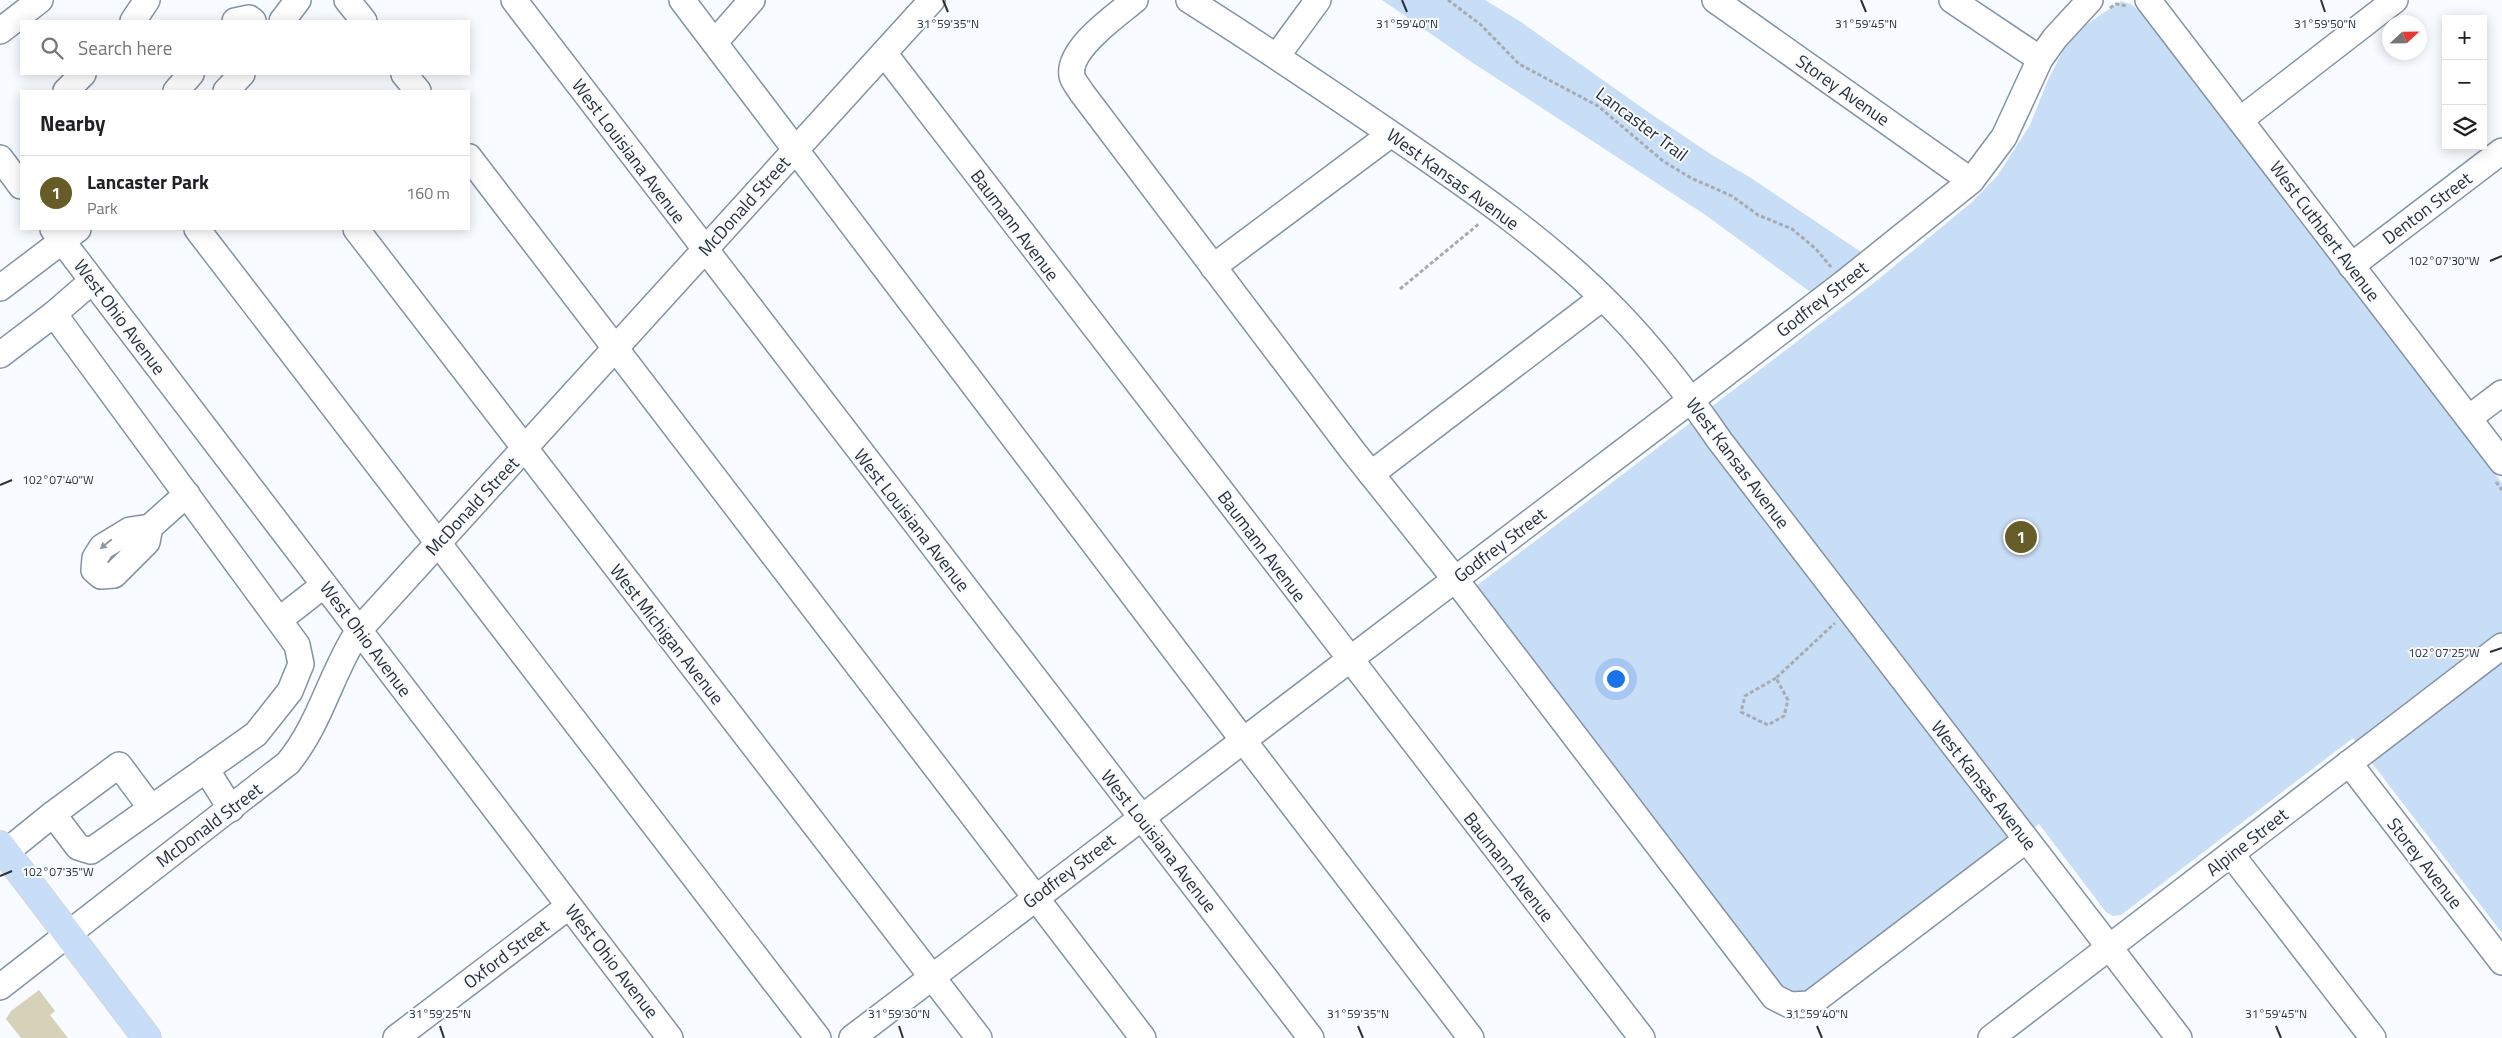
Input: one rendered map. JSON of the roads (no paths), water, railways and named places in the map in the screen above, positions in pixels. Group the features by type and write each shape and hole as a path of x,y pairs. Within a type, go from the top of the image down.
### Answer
{"main road":[{"path":"3,848 147,1038"}],"street":[{"path":"0,31 40,0"},
{"path":"134,20 148,0"},
{"path":"283,20 298,0"},
{"path":"347,0 363,20"},
{"name":"West Louisiana Avenue","path":"514,0 704,250 1311,1038"},
{"path":"682,0 1471,1038"},
{"path":"715,42 752,0"},
{"name":"McDonald Street","path":"0,987 279,772 298,751 322,708 346,650 359,630 932,0"},
{"path":"1135,0 1088,40 1076,56 1072,76 1082,93 1371,474 1455,579 1774,997 1790,1005 1810,1004 2026,840"},
{"name":"West Kansas Avenue","path":"1189,0 1277,56 1494,204 1616,311 1691,400 1738,465 2179,1038"},
{"path":"1277,56 1318,0"},
{"name":"Storey Avenue","path":"1715,0 1971,181"},
{"path":"1952,0 2040,59"},
{"name":"West Cuthbert Avenue","path":"2148,0 2502,462"},
{"path":"2240,120 2395,0"},
{"name":"Godfrey Street","path":"852,1038 1140,817 1350,661 1844,283 1971,181 2004,137 2040,59 2055,38 2097,7"},
{"path":"240,20 249,18 252,20"},
{"name":"Baumann Avenue","path":"884,53 1642,1038"},
{"path":"67,90 82,75"},
{"path":"177,90 190,75"},
{"path":"405,75 417,90"},
{"path":"1214,267 1391,134"},
{"name":"Denton Street","path":"2352,266 2502,151"},
{"path":"0,158 20,185"},
{"path":"470,158 1143,1038"},
{"path":"198,230 818,1038"},
{"name":"West Michigan Avenue","path":"357,230 979,1038"},
{"path":"1,286 64,233"},
{"name":"West Ohio Avenue","path":"64,233 92,281 670,1038"},
{"path":"0,355 54,314 92,281"},
{"path":"1371,474 1602,298"},
{"path":"54,314 297,645 301,664 290,691 256,734 91,851 78,847 54,814"},
{"path":"2469,418 2502,392"},
{"path":"150,528 187,494"},
{"path":"279,620 324,585"},
{"name":"Alpine Street","path":"1991,1038 2502,646"},
{"name":"Storey Avenue","path":"2348,763 2502,962"},
{"path":"3,848 54,814 119,765 151,808"},
{"path":"206,769 231,809"},
{"path":"2231,854 2373,1038"},
{"name":"Oxford Street","path":"396,1038 569,906"}],"place":[{"name":"Lancaster Park","path":"2021,537"}]}
